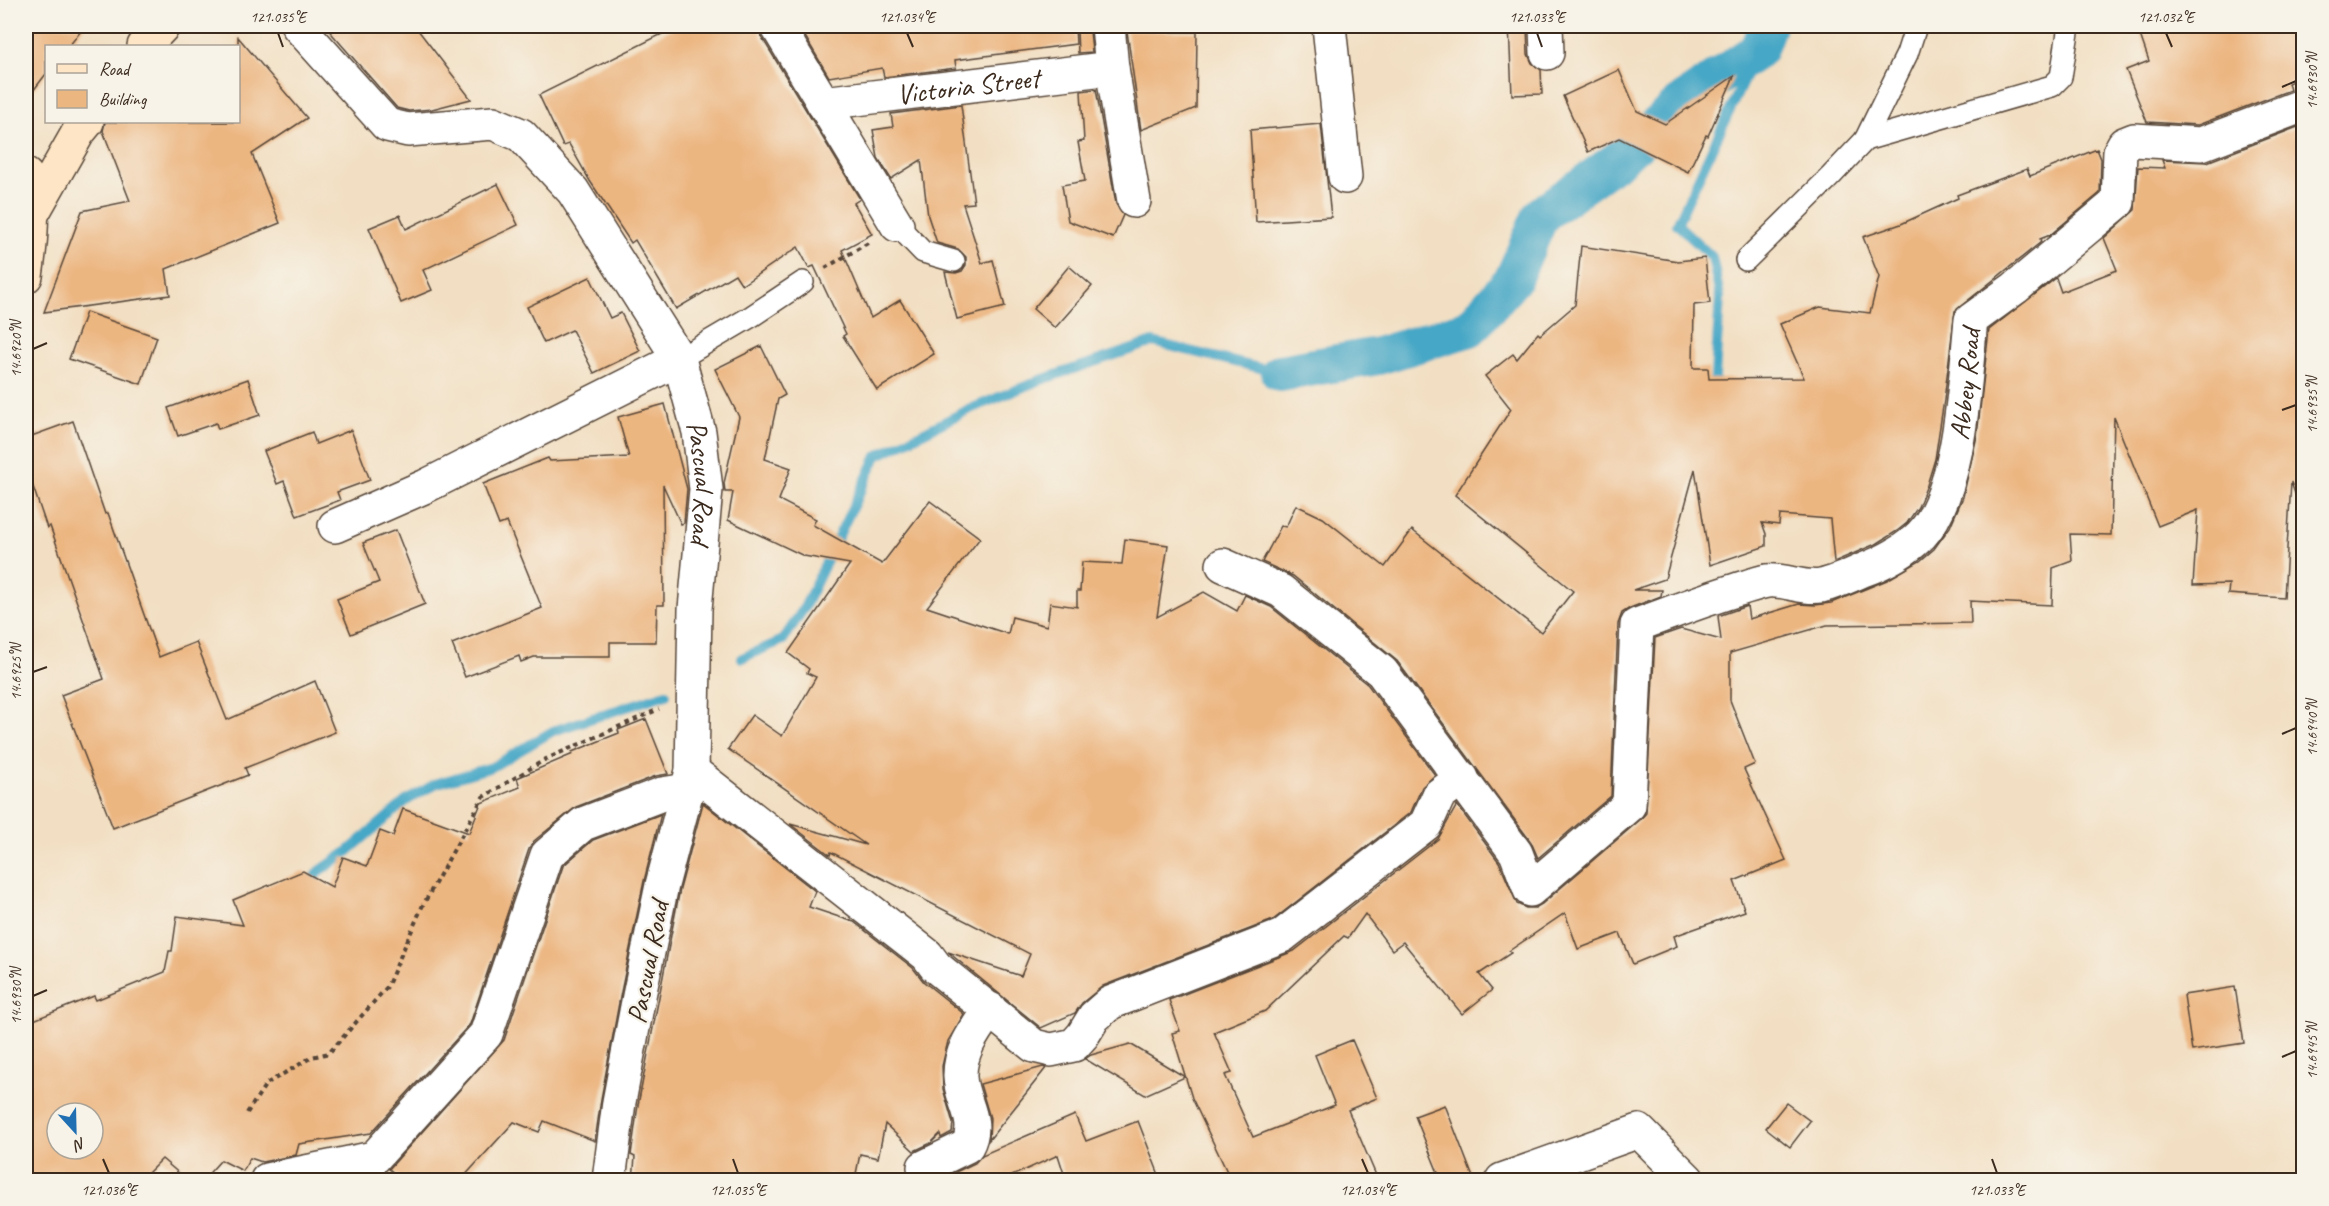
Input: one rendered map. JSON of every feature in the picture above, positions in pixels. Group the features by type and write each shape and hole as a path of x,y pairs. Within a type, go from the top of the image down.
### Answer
{"street":[{"path":"145,45 163,26"},
{"name":"Pascual Road","path":"298,26 387,125 408,130 493,123 521,135 573,191 679,359 699,432 706,489 695,609 695,700 689,780 662,885 639,996 609,1180"},
{"path":"777,26 897,225"},
{"path":"1108,26 1112,68 1134,201"},
{"path":"1329,26 1345,177"},
{"name":"Victoria Street","path":"823,103 1112,68"},
{"name":"Abbey Road","path":"1462,778 1515,853 1530,890 1629,805 1637,625 1711,597 1765,582 1781,581 1804,586 1824,585 1866,569 1905,549 1922,534 1939,506 1957,451 1971,320 2015,288 2118,202 2120,151 2124,144 2134,140 2201,144 2304,105"},
{"path":"32,214 86,123"},
{"path":"26,175 32,214 31,246 26,276"},
{"path":"335,526 426,486 679,359"},
{"path":"267,1180 374,1158 486,1034 547,855 583,824 662,794 689,780 917,948 936,967 1035,1046 1050,1050 1074,1045 1094,1017 1110,1003 1282,936 1426,824 1438,795 1462,778 1382,672 1281,591 1223,565"},
{"path":"924,1167 967,1146 971,1139 973,1124 960,1076 964,1055 972,1034 990,1009"},
{"path":"1502,1180 1639,1131 1688,1180"}],"lane":[{"path":"1746,260 1865,140 1907,54 1916,26"},
{"path":"1865,140 2052,86 2061,76 2069,26"},
{"path":"897,225 923,252 954,261"},
{"path":"679,359 752,316 803,282"}],"path":[{"path":"803,282 897,225"},
{"path":"247,1113 266,1084 312,1058 329,1053 387,987 422,907 483,797 546,759 659,710 695,700"}],"building":[{"path":"26,26 85,26 70,45 45,45 45,75 26,100"},
{"path":"325,26 415,26 471,99 432,109 409,111 397,108"},
{"path":"678,26 758,26 761,36 860,199 854,203 872,234 842,250 871,318 900,300 934,354 877,390 843,336 846,334 814,266 809,268 798,247 742,285 735,274 676,309 635,240 631,243 590,181 569,144 563,146 539,95"},
{"path":"821,26 1075,26 1076,44 955,60 956,68 884,77 882,68 829,77 800,28"},
{"path":"1509,26 1527,26 1528,54 1532,63 1541,70 1542,94 1512,95"},
{"path":"2137,26 2304,26 2304,76 2288,83 2290,90 2198,125 2147,122 2126,70 2149,61"},
{"path":"1077,31 1090,31 1092,52 1078,53"},
{"path":"1127,31 1197,32 1196,108 1141,130"},
{"path":"238,37 307,118 252,154 280,223 166,269 170,295 44,312 82,211 130,201 103,131 105,123 240,123 240,45 238,45"},
{"path":"1619,70 1637,111 1665,124 1734,76 1708,136 1706,135 1688,172 1619,138 1588,152 1563,96"},
{"path":"1096,89 1116,204 1123,215 1113,238 1068,221 1062,185 1085,181 1078,142 1084,141 1081,91"},
{"path":"961,105 974,203 963,204 982,263 993,260 1005,307 957,319 945,272 962,271 966,265 966,257 958,249 937,243 928,216 921,160 891,179 878,158 873,130 893,127 891,114"},
{"path":"1321,124 1331,217 1256,222 1250,130"},
{"path":"2303,125 2304,505 2299,505 2291,482 2284,598 2228,594 2229,584 2193,585 2198,510 2158,526 2114,417 2111,535 2070,534 2072,561 2053,568 2052,605 1970,601 1971,623 1827,625 1730,653 1730,700 1755,764 1744,769 1786,860 1734,881 1745,911 1674,936 1677,946 1633,964 1620,933 1578,949 1565,913 1479,974 1492,990 1462,1014 1403,942 1392,950 1365,914 1348,938 1344,936 1265,1011 1214,1032 1232,1073 1225,1075 1253,1137 1335,1105 1315,1055 1352,1040 1377,1098 1348,1110 1378,1180 1231,1180 1192,1098 1172,1033 1180,1031 1169,1000 1294,951 1438,839 1457,805 1499,862 1517,904 1526,908 1535,908 1542,904 1646,813 1655,638 1681,629 1721,640 1718,616 1747,606 1749,619 1799,604 1831,603 1887,580 1920,561 1934,549 1950,527 1963,497 1977,436 1989,330 2056,278 2061,292 2117,270 2104,238 2135,210 2138,167 2165,168 2162,160 2207,162"},
{"path":"2097,149 2101,159 2100,193 2050,235 2040,239 2041,242 1955,311 1935,459 1918,507 1907,523 1897,531 1878,543 1834,562 1830,519 1780,515 1779,525 1762,523 1766,534 1766,546 1710,565 1695,469 1665,579 1633,590 1662,590 1661,596 1622,613 1618,624 1611,796 1538,858 1531,842 1397,661 1293,576 1262,562 1281,526 1286,527 1296,505 1323,518 1385,567 1412,530 1541,632 1573,591 1455,495 1511,409 1485,376 1513,354 1517,359 1538,333 1540,335 1575,305 1581,246 1678,261 1705,258 1710,303 1694,305 1693,368 1708,368 1709,379 1804,378 1780,324 1820,307 1870,313 1879,277 1863,237 1901,224 1958,198 1957,195 2027,169 2030,176"},
{"path":"498,184 518,225 423,270 432,290 401,303 369,228 400,215 406,229"},
{"path":"1069,266 1092,286 1055,328 1033,309"},
{"path":"590,277 610,318 621,313 640,351 594,373 572,330 544,343 527,307"},
{"path":"86,312 157,337 141,384 69,359"},
{"path":"761,346 785,395 778,399 765,459 791,468 779,500 816,519 813,525 882,564 930,501 980,538 927,607 1008,634 1012,617 1047,626 1050,603 1077,607 1082,562 1122,564 1125,539 1168,545 1157,617 1204,592 1237,611 1245,595 1271,607 1368,685 1435,775 1422,787 1411,812 1273,920 1103,986 1082,1003 1075,1013 1041,1028 948,952 1021,976 1030,954 831,852 830,855 790,824 866,845 728,749 752,715 782,736 816,677 807,673 809,669 788,653 850,564 804,556 728,520 733,492 725,492 724,483 739,417 715,369"},
{"path":"248,379 260,415 218,429 216,423 178,436 168,408"},
{"path":"665,404 687,489 684,523 681,524 663,485 664,605 657,605 656,642 610,642 610,657 534,657 521,662 519,656 465,677 452,644 542,608 507,522 499,525 483,484 548,458 550,461 629,457 618,417"},
{"path":"73,421 159,657 196,642 227,720 315,681 335,732 245,768 248,775 113,828 61,695 104,679 50,526 47,528 26,466 26,438"},
{"path":"351,430 370,480 337,492 340,500 297,516 284,481 277,484 264,451 312,432 316,444"},
{"path":"396,530 425,604 351,634 337,599 379,582 363,543"},
{"path":"646,719 668,774 656,776 576,807 534,841 529,849 470,1024 371,1133 299,1144 296,1155 262,1162 250,1158 243,1171 221,1160 203,1180 187,1180 162,1159 141,1180 26,1180 26,1023 94,996 96,1000 165,972 169,951 172,951 177,916 243,925 233,900 303,871 332,887 343,857 367,866 380,831 393,836 403,809 469,833 481,803 520,787 517,778 619,733 618,730"},
{"path":"703,803 815,891 809,907 854,922 913,968 924,982 964,1014 948,1041 942,1066 943,1089 953,1123 952,1132 941,1138 940,1134 931,1143 914,1151 885,1124 878,1158 860,1154 855,1179 828,1174 827,1180 633,1180 635,1157 631,1155 638,1105 680,889"},
{"path":"661,814 644,881 621,992 595,1141 544,1121 539,1132 514,1122 461,1180 403,1180 389,1169 504,1040 563,866 593,840"},
{"path":"2235,987 2244,1043 2192,1051 2184,995"},
{"path":"1130,1044 1185,1077 1145,1095 1085,1059 1091,1055"},
{"path":"1046,1068 989,1140 990,1118 980,1084"},
{"path":"1786,1103 1810,1121 1790,1147 1766,1128"},
{"path":"1445,1105 1474,1180 1441,1180 1415,1116"},
{"path":"1075,1115 1086,1141 1138,1121 1161,1180 1066,1180 1058,1155 1003,1180 939,1180 975,1163 982,1155"}],"waterway":[{"path":"1280,373 1378,356 1470,328 1513,279 1541,215 1619,159 1685,100 1758,50 1767,26"},
{"path":"1714,392 1720,297 1712,257 1677,224 1758,50"},
{"path":"742,658 783,640 804,608 877,456 970,409 1038,381 1153,342 1280,373"},
{"path":"309,888 317,873 347,852 406,801 435,784 492,767 553,731 666,694"}]}
